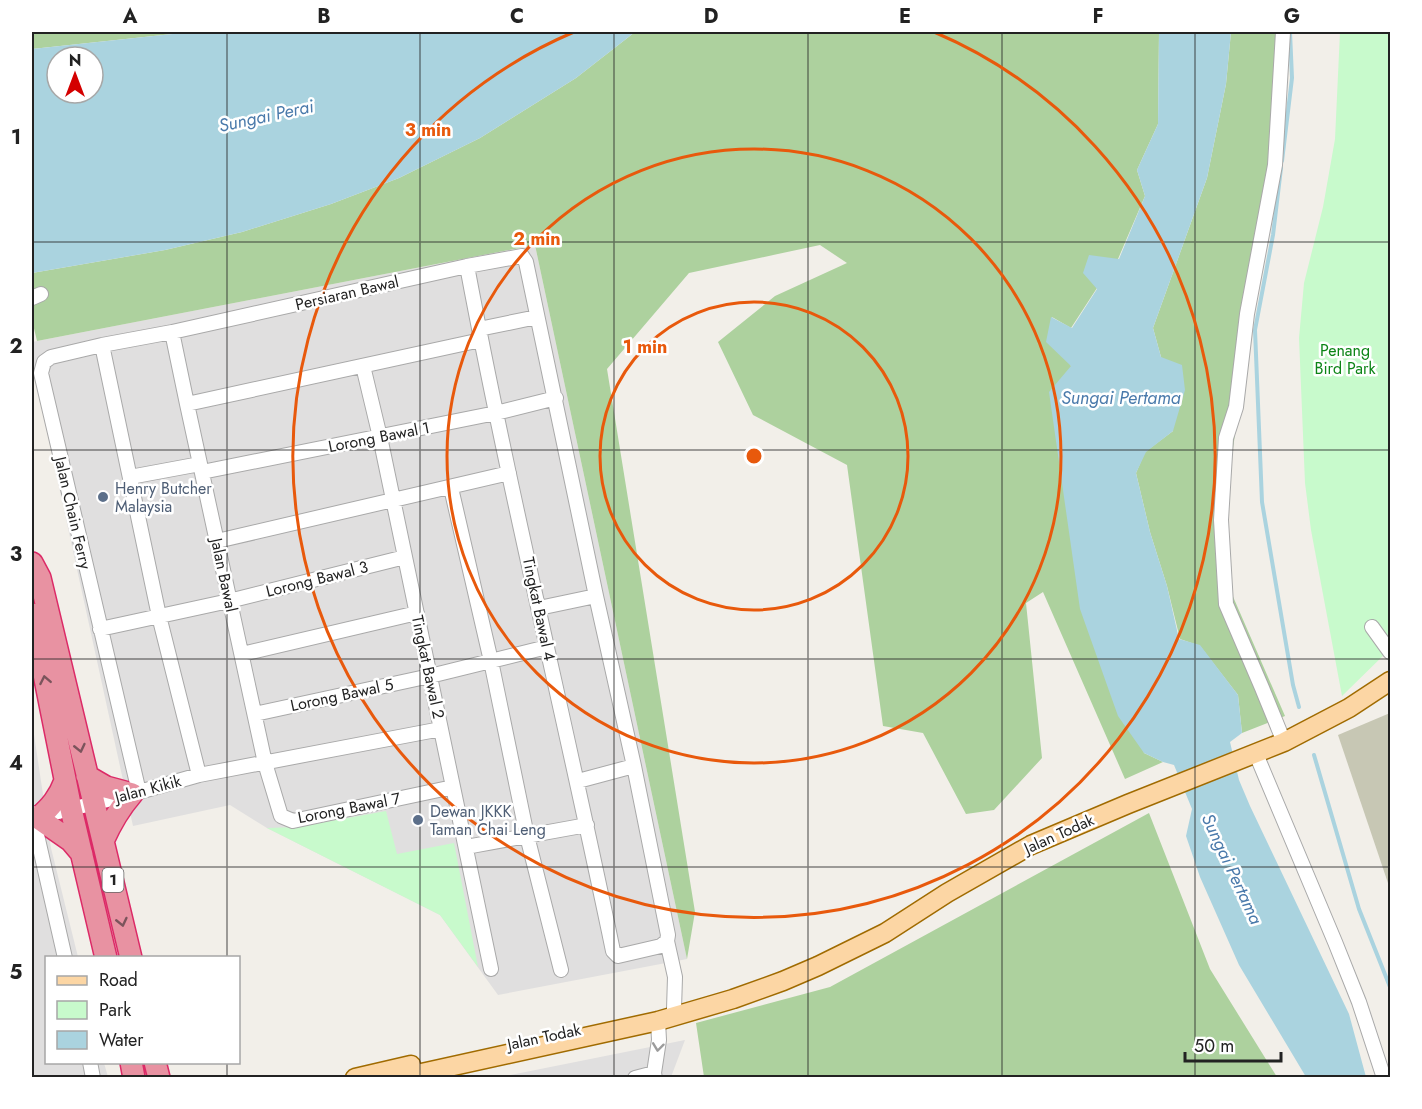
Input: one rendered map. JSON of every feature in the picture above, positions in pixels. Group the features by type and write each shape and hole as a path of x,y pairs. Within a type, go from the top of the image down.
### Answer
{"highway":[{"name":"1","path":"32,563 40,578 131,956"},
{"name":"1","path":"32,614 71,809 106,956"},
{"path":"87,776 106,787 135,793"},
{"path":"65,781 60,795 51,807 33,817 71,840 82,854"},
{"path":"103,841 111,821 123,804 135,793"}],"main road":[{"name":"Jalan Todak","path":"399,1077 658,1021 733,999 783,981 885,933 947,893 1032,844 1284,742 1349,708 1390,681"},
{"name":"Jalan Todak","path":"355,1077 674,1009 733,999"}],"street":[{"path":"1283,32 1275,165 1247,314 1236,407 1226,438 1221,520 1226,604 1284,742"},
{"name":"Persiaran Bawal","path":"172,332 467,266 522,256 526,262 537,317"},
{"name":"Tingkat Bawal 4","path":"467,266 496,413 578,781 613,951 618,956 661,946 667,941"},
{"path":"187,404 363,366 480,335 537,317 668,934 667,941 675,977 674,1009"},
{"name":"Jalan Chain Ferry","path":"135,793 41,373 44,362 51,357 172,332"},
{"name":"Jalan Bawal","path":"172,332 265,763 281,816"},
{"path":"102,345 159,616 199,775"},
{"name":"Tingkat Bawal 2","path":"363,366 380,437 491,969"},
{"name":"Lorong Bawal 1","path":"130,477 201,468 380,437 496,413 555,398"},
{"path":"217,541 509,473"},
{"path":"452,488 527,836 561,970"},
{"name":"Lorong Bawal 3","path":"100,629 230,601 405,557"},
{"path":"539,608 596,596"},
{"path":"242,654 417,613"},
{"path":"1372,627 1390,652"},
{"name":"Lorong Bawal 5","path":"255,714 430,676 547,647"},
{"name":"Jalan Kikik","path":"33,817 94,804 199,775 441,729"},
{"path":"1250,756 1335,942 1359,1002 1384,1077"},
{"path":"578,781 634,766"},
{"name":"Lorong Bawal 7","path":"281,816 293,821 453,787"},
{"path":"33,817 65,956"},
{"path":"466,847 587,825"},
{"path":"635,1077 654,1075 659,1040 658,1021"}],"shaded area":[{"path":"535,245 687,959 498,995 440,915 267,828 230,805 133,826 32,363 32,342"},
{"path":"1390,713 1390,889 1338,735"},
{"path":"32,721 51,848 78,956 45,956 45,1064 104,1064 108,1077 32,1077"},
{"path":"685,1040 671,1077 500,1077"}],"green space":[{"path":"32,32 191,32 69,45 45,45 45,48 32,49"},
{"path":"635,32 1159,32 1158,124 1137,170 1145,196 1118,259 1071,328 1052,317 1071,366 1144,753 1163,762 1125,779 1043,592 1026,603 1042,758 994,810 966,814 923,733 883,726 847,465 753,415 718,342 775,296 847,263 820,245 689,273 607,369 695,912 687,959 535,245 37,341 32,320 32,273 165,250 242,232 331,204 399,178 480,138 576,78"},
{"path":"1231,32 1283,32 1280,121 1224,511 1231,592 1285,716 1242,733 1238,695 1200,646 1180,639 1136,473 1145,452 1173,431 1161,357 1153,328 1207,178 1226,84"},
{"name":"Penang Bird Park","path":"1340,32 1390,32 1390,649 1342,696 1311,530 1305,483 1299,338 1304,283 1323,207 1335,139"},
{"path":"386,811 397,854 454,843 478,967 440,915 267,828 298,827"},
{"path":"1149,813 1210,969 1277,1077 704,1077 696,1023 830,987"}],"water":[{"name":"Sungai Perai","path":"191,32 635,32 576,78 480,138 399,178 331,204 242,232 165,250 32,273 32,49 45,48 45,105 105,105 105,45 69,45"},
{"name":"Sungai Pertama","path":"1159,32 1231,32 1226,84 1207,178 1153,328 1161,357 1182,365 1185,390 1173,431 1146,452 1136,473 1179,639 1200,645 1238,695 1242,733 1230,742 1239,780 1349,1014 1366,1077 1306,1077 1239,965 1200,877 1186,836 1192,809 1174,765 1144,753 1118,716 1080,609 1049,392 1071,366 1046,342 1051,317 1072,328 1097,289 1083,273 1089,255 1119,259 1145,196 1137,170 1158,124"}],"waterway":[{"path":"1282,161 1292,78 1290,32"},
{"path":"1281,168 1273,235 1255,330 1262,502 1293,685 1299,707"},
{"path":"1314,755 1359,909 1390,987"}],"place":[{"name":"Henry Butcher Malaysia","path":"103,497"},
{"name":"Dewan JKKK Taman Chai Leng","path":"418,820"}]}
